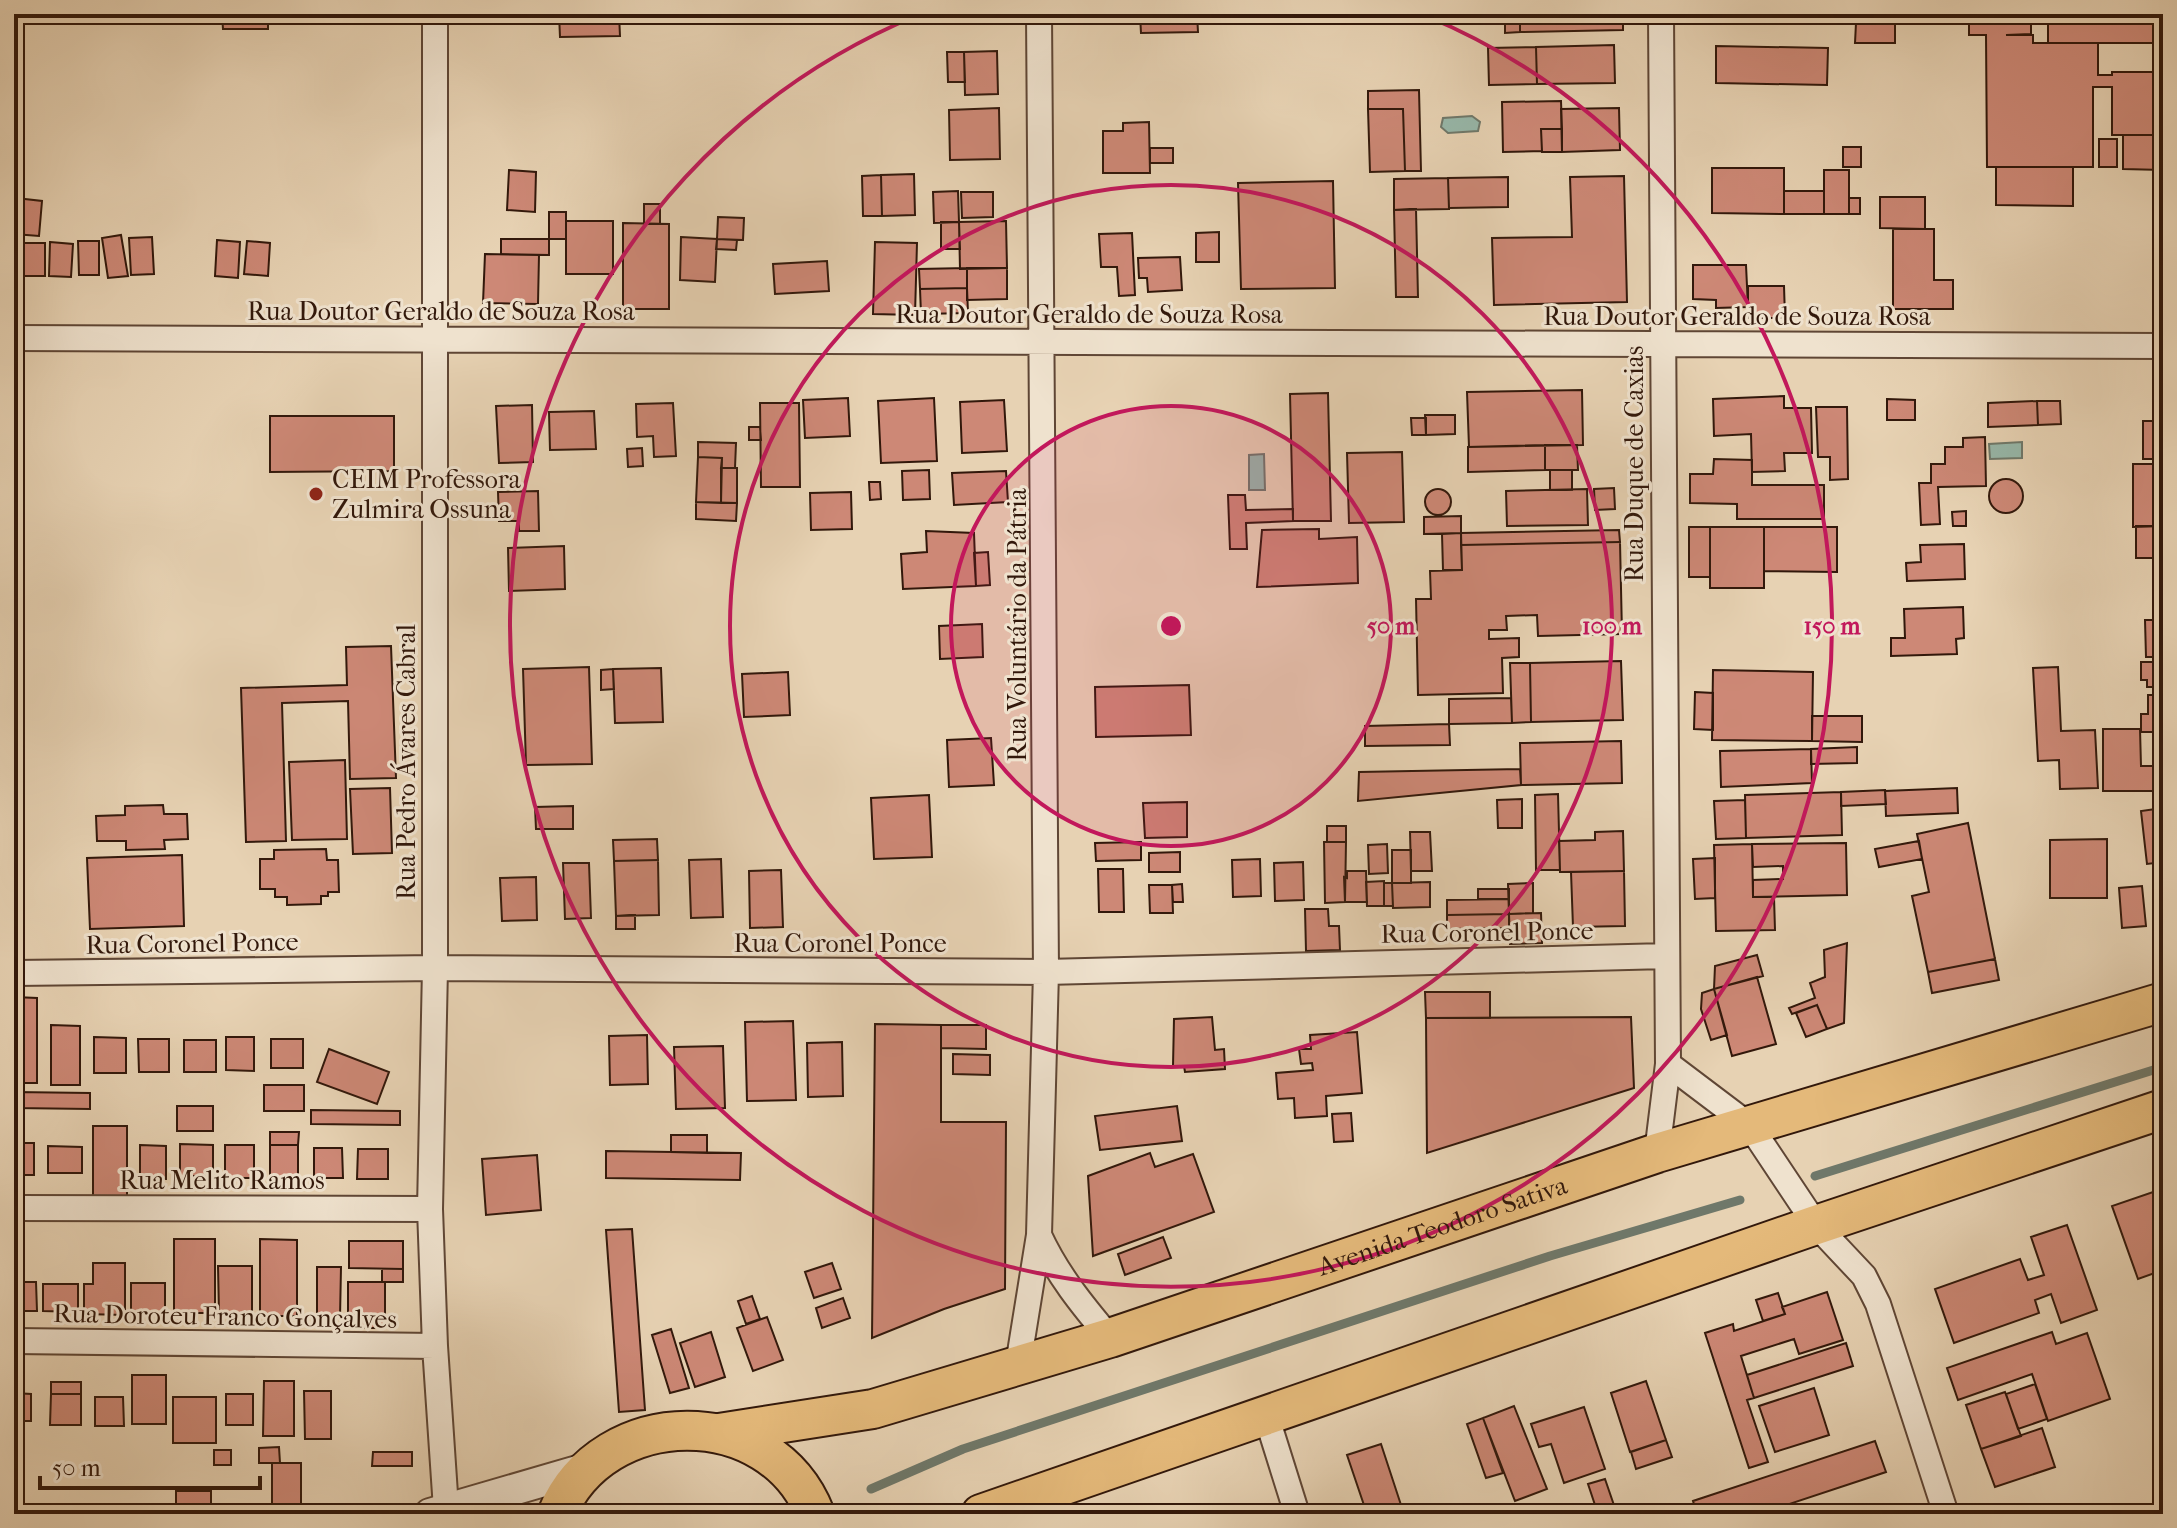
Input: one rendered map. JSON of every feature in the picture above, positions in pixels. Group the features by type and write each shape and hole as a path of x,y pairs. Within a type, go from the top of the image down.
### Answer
{"main road":[{"name":"Avenida Teodoro Sativa","path":"719,1433 873,1409 1110,1338 1657,1153 2163,1002"},
{"path":"981,1514 1816,1225 2163,1109"},
{"path":"557,1514 564,1499 588,1468 616,1447 649,1434 685,1429 719,1433 755,1447 786,1471 810,1501 815,1514"}],"street":[{"name":"Rua Pedro Ávares Cabral","path":"435,14 435,968 430,1209 438,1511"},
{"name":"Rua Voluntário da Pátria","path":"1018,1365 1039,1235 1046,972 1039,14"},
{"name":"Rua Duque de Caxias","path":"1657,1153 1668,1064 1661,14"},
{"name":"Rua Doutor Geraldo de Souza Rosa","path":"14,338 2163,346"},
{"name":"Rua Coronel Ponce","path":"14,973 435,968 1046,972 1666,956"},
{"path":"1668,1064 1750,1126 1816,1225 1864,1276 1878,1304 1946,1514"},
{"name":"Rua Melito Ramos","path":"14,1208 430,1209"},
{"path":"1039,1235 1050,1259 1073,1294 1110,1338"},
{"name":"Rua Doroteu Franco Gonçalves","path":"14,1341 435,1346"},
{"path":"1266,1415 1297,1514"},
{"path":"438,1511 588,1468"}],"shaded area":[{"path":"1472,116 1480,122 1478,131 1448,133 1441,127 1443,118"},
{"path":"2022,442 2022,458 1990,459 1989,444"},
{"path":"1264,454 1265,490 1249,490 1249,455"}],"building":[{"path":"222,14 268,14 268,29 223,29"},
{"path":"559,14 619,14 620,36 560,37"},
{"path":"1140,14 1197,14 1198,32 1141,33"},
{"path":"1505,14 1520,14 1520,32 1505,33"},
{"path":"1520,14 1623,14 1623,30 1520,32"},
{"path":"1990,14 2031,14 2031,34 2006,35 2033,35 2033,43 2098,43 2098,75 2163,72 2163,135 2112,135 2112,87 2093,87 2093,167 1987,167 1986,35 1969,35 1969,20 1990,20"},
{"path":"2048,14 2163,14 2163,43 2048,43"},
{"path":"1856,23 1895,24 1895,43 1855,43"},
{"path":"1614,45 1615,83 1537,84 1536,47"},
{"path":"1716,46 1828,48 1827,85 1716,83"},
{"path":"1536,47 1537,84 1489,85 1488,48"},
{"path":"997,51 998,94 965,95 964,52"},
{"path":"947,52 964,52 965,82 948,82"},
{"path":"1419,90 1421,171 1405,171 1403,109 1368,109 1368,91"},
{"path":"1561,101 1562,129 1541,129 1542,151 1503,152 1502,102"},
{"path":"999,108 1000,159 950,160 949,110"},
{"path":"1619,108 1620,150 1562,152 1561,109"},
{"path":"1368,109 1403,109 1405,171 1370,172"},
{"path":"1149,122 1150,173 1103,173 1103,131 1123,131 1123,123"},
{"path":"1541,129 1562,129 1562,152 1542,152"},
{"path":"2123,135 2163,135 2163,170 2123,169"},
{"path":"2099,139 2117,139 2117,167 2099,167"},
{"path":"1843,147 1861,147 1861,167 1843,167"},
{"path":"1150,148 1173,148 1173,163 1150,163"},
{"path":"1996,167 2073,167 2073,206 1996,205"},
{"path":"1712,168 1784,168 1784,214 1712,213"},
{"path":"509,170 536,172 535,212 507,210"},
{"path":"1824,170 1849,170 1849,214 1824,214"},
{"path":"914,174 915,215 882,216 881,175"},
{"path":"881,175 882,216 863,216 862,176"},
{"path":"1624,176 1627,302 1494,305 1492,238 1572,237 1570,177"},
{"path":"1508,177 1508,207 1449,208 1448,178"},
{"path":"1448,178 1449,209 1394,210 1394,179"},
{"path":"1333,181 1335,288 1241,289 1238,183"},
{"path":"958,191 959,222 934,223 933,192"},
{"path":"1784,191 1824,191 1824,214 1784,214"},
{"path":"961,192 993,192 993,217 962,218"},
{"path":"1880,197 1925,197 1925,229 1880,228"},
{"path":"16,198 42,201 39,236 14,234"},
{"path":"1849,198 1860,198 1860,214 1849,214"},
{"path":"644,204 660,204 660,224 644,224"},
{"path":"1416,209 1418,297 1396,297 1394,210"},
{"path":"549,212 566,212 566,239 549,239"},
{"path":"718,217 744,218 743,240 717,239"},
{"path":"566,221 613,221 613,274 566,274"},
{"path":"1006,221 1007,268 960,269 959,222"},
{"path":"941,222 959,222 960,249 941,249"},
{"path":"623,223 669,224 669,309 623,309"},
{"path":"1893,229 1934,229 1934,280 1953,280 1953,309 1893,309"},
{"path":"1219,232 1219,262 1196,262 1196,233"},
{"path":"1132,233 1135,295 1119,296 1117,267 1101,267 1099,234"},
{"path":"121,235 128,276 108,278 102,238"},
{"path":"152,237 154,274 131,275 129,238"},
{"path":"681,237 717,239 715,282 680,280"},
{"path":"501,239 549,239 549,255 501,254"},
{"path":"717,239 737,240 736,250 716,249"},
{"path":"217,240 240,242 238,278 215,276"},
{"path":"78,241 99,241 99,275 79,275"},
{"path":"247,241 270,243 268,276 244,274"},
{"path":"50,242 73,244 71,277 49,276"},
{"path":"875,242 917,243 915,315 873,314"},
{"path":"20,243 45,243 45,276 21,276"},
{"path":"14,244 17,244 16,275 14,275"},
{"path":"485,254 539,255 538,304 483,303"},
{"path":"1180,257 1182,290 1148,292 1147,278 1139,278 1138,258"},
{"path":"827,261 829,291 775,294 773,264"},
{"path":"1693,265 1746,265 1748,307 1716,308 1716,300 1693,299"},
{"path":"967,268 967,288 920,289 919,269"},
{"path":"967,268 1007,268 1007,299 967,300"},
{"path":"1748,286 1784,286 1785,318 1748,318"},
{"path":"967,288 968,313 921,314 920,289"},
{"path":"1582,390 1583,445 1469,447 1467,392"},
{"path":"1328,393 1331,521 1293,521 1290,394"},
{"path":"1784,396 1784,408 1811,408 1812,453 1784,453 1785,471 1752,472 1751,434 1714,436 1713,399"},
{"path":"848,398 850,436 805,438 803,400"},
{"path":"934,398 937,461 881,463 878,401"},
{"path":"1887,399 1915,400 1915,420 1887,420"},
{"path":"1004,400 1007,451 962,453 960,402"},
{"path":"2037,401 2038,425 1988,427 1988,403"},
{"path":"2037,401 2060,401 2061,424 2038,425"},
{"path":"673,403 676,456 654,457 653,436 637,437 636,404"},
{"path":"760,403 799,403 800,487 761,487"},
{"path":"532,405 533,462 499,463 496,406"},
{"path":"1816,407 1847,407 1848,479 1830,480 1830,457 1818,457"},
{"path":"594,411 596,449 550,450 549,412"},
{"path":"1425,415 1455,415 1455,434 1426,435"},
{"path":"270,416 394,416 394,471 270,472"},
{"path":"1411,418 1426,418 1426,435 1412,435"},
{"path":"2143,421 2163,421 2163,459 2143,459"},
{"path":"749,427 760,427 761,440 749,440"},
{"path":"1985,437 1986,486 1938,487 1940,524 1921,525 1919,483 1931,483 1931,464 1945,464 1945,447 1963,447 1963,438"},
{"path":"698,442 736,443 735,468 721,468 722,458 698,457"},
{"path":"1545,445 1545,470 1468,472 1468,447"},
{"path":"1545,445 1577,445 1578,470 1545,470"},
{"path":"642,448 643,466 628,467 627,449"},
{"path":"1402,452 1404,522 1349,523 1347,453"},
{"path":"698,457 722,458 721,503 696,502"},
{"path":"1714,459 1752,460 1752,485 1824,485 1824,519 1737,519 1737,504 1690,503 1690,474 1713,474"},
{"path":"2133,464 2163,464 2163,491 2159,491 2159,501 2163,500 2163,526 2133,527"},
{"path":"721,468 737,468 737,503 721,503"},
{"path":"929,470 930,499 903,500 902,471"},
{"path":"1550,470 1572,470 1572,490 1550,490"},
{"path":"1006,471 1008,502 954,505 952,473"},
{"path":"2006,479 2018,484 2023,496 2018,508 2006,513 1994,508 1989,496 1994,484"},
{"path":"869,482 880,482 881,499 870,500"},
{"path":"1614,488 1615,509 1595,510 1594,489"},
{"path":"1438,489 1447,493 1451,502 1447,511 1438,515 1429,511 1425,502 1429,493"},
{"path":"1587,489 1588,525 1507,526 1506,491"},
{"path":"538,491 539,531 519,531 519,521 499,521 498,492"},
{"path":"851,492 852,529 811,530 810,493"},
{"path":"1228,495 1245,495 1246,510 1293,509 1293,521 1246,523 1247,549 1230,549"},
{"path":"696,502 737,503 736,521 696,519"},
{"path":"1966,511 1966,526 1953,526 1952,512"},
{"path":"1461,516 1461,533 1424,534 1424,517"},
{"path":"2136,526 2163,526 2163,558 2136,558"},
{"path":"1689,527 1710,527 1710,577 1689,577"},
{"path":"1710,527 1764,527 1764,588 1710,588"},
{"path":"1764,527 1837,527 1837,572 1764,571"},
{"path":"1319,529 1319,539 1357,537 1358,583 1257,587 1262,530"},
{"path":"1619,530 1620,542 1461,545 1461,533"},
{"path":"926,531 974,533 976,586 903,589 901,554 927,552"},
{"path":"1461,533 1462,570 1443,570 1442,534"},
{"path":"1620,542 1622,634 1538,636 1537,615 1506,616 1507,630 1489,630 1489,639 1519,638 1519,657 1502,658 1503,693 1418,695 1416,599 1431,599 1430,571 1462,570 1461,545"},
{"path":"1964,544 1965,579 1907,581 1906,563 1921,562 1920,545"},
{"path":"564,546 565,589 509,591 508,548"},
{"path":"988,552 990,585 976,586 974,553"},
{"path":"1963,607 1964,638 1956,639 1957,654 1891,656 1891,638 1905,638 1904,609"},
{"path":"2145,620 2163,620 2163,657 2146,657"},
{"path":"982,624 983,657 940,659 939,626"},
{"path":"391,646 396,778 350,779 348,701 282,703 286,841 246,842 241,688 347,685 346,647"},
{"path":"1621,661 1623,720 1531,722 1530,663"},
{"path":"2141,662 2163,662 2163,680 2158,680 2158,687 2147,687 2147,680 2141,680"},
{"path":"1510,663 1530,663 1531,722 1512,723"},
{"path":"589,667 592,764 526,765 523,669"},
{"path":"2058,667 2061,731 2095,730 2098,788 2060,789 2059,760 2038,761 2033,668"},
{"path":"661,668 663,722 615,723 613,669"},
{"path":"613,669 614,689 601,690 601,670"},
{"path":"1713,670 1813,672 1812,741 1712,740"},
{"path":"788,672 790,715 744,717 742,674"},
{"path":"1189,685 1191,735 1096,737 1095,687"},
{"path":"1695,692 1713,693 1713,730 1694,729"},
{"path":"2148,695 2163,695 2163,732 2141,732 2141,714 2148,714"},
{"path":"1511,698 1512,723 1449,724 1449,699"},
{"path":"1812,716 1862,716 1862,742 1812,741"},
{"path":"1449,724 1450,745 1365,746 1365,726"},
{"path":"2103,729 2140,729 2141,766 2159,766 2159,791 2103,791"},
{"path":"991,738 994,785 949,787 947,740"},
{"path":"1621,741 1622,783 1521,785 1520,743"},
{"path":"1857,747 1857,763 1811,764 1811,749"},
{"path":"1811,749 1812,783 1721,787 1720,751"},
{"path":"345,760 347,839 292,840 289,762"},
{"path":"1520,769 1521,785 1358,801 1359,772"},
{"path":"390,788 392,853 353,854 350,789"},
{"path":"1957,788 1958,813 1886,816 1885,791"},
{"path":"1885,790 1886,804 1841,806 1841,792"},
{"path":"1841,792 1842,835 1746,838 1745,795"},
{"path":"1558,794 1560,870 1536,870 1535,795"},
{"path":"929,795 932,857 874,859 871,798"},
{"path":"1522,799 1522,828 1498,828 1497,800"},
{"path":"1745,800 1746,838 1716,839 1714,801"},
{"path":"1187,802 1187,837 1145,838 1143,803"},
{"path":"163,805 164,814 187,814 188,839 164,840 165,849 126,850 126,841 97,841 96,816 125,815 125,806"},
{"path":"573,806 573,829 536,829 535,807"},
{"path":"2163,808 2163,862 2147,864 2141,811"},
{"path":"1968,823 1995,959 1928,972 1912,896 1929,892 1917,834"},
{"path":"1327,826 1346,826 1346,842 1327,842"},
{"path":"1623,831 1624,871 1560,872 1559,841 1595,840 1595,832"},
{"path":"1410,832 1430,832 1432,871 1411,871"},
{"path":"657,839 658,860 614,861 613,840"},
{"path":"2107,839 2107,898 2050,898 2050,840"},
{"path":"1919,841 1922,859 1879,867 1875,849"},
{"path":"1141,842 1141,860 1096,861 1095,843"},
{"path":"1324,842 1346,842 1345,902 1325,903"},
{"path":"1846,843 1847,895 1753,897 1753,880 1783,879 1783,866 1753,867 1752,844"},
{"path":"1387,844 1388,873 1369,874 1368,845"},
{"path":"1752,844 1753,897 1774,897 1775,930 1716,931 1714,845"},
{"path":"326,849 327,860 338,860 339,892 321,896 321,904 287,905 287,897 275,897 275,889 260,889 260,859 274,859 274,850"},
{"path":"1392,850 1411,850 1411,883 1392,883"},
{"path":"1180,852 1180,872 1149,872 1149,853"},
{"path":"182,855 184,926 90,929 87,858"},
{"path":"1715,858 1715,898 1695,899 1693,859"},
{"path":"721,859 723,917 691,918 689,860"},
{"path":"1260,859 1261,896 1233,897 1232,860"},
{"path":"658,860 659,915 616,916 614,861"},
{"path":"1303,862 1304,900 1275,901 1274,863"},
{"path":"563,863 589,863 591,918 565,919"},
{"path":"1098,869 1123,869 1124,912 1099,912"},
{"path":"781,870 783,927 750,928 749,871"},
{"path":"1347,871 1366,871 1367,902 1345,902 1344,877 1347,878"},
{"path":"1624,871 1625,926 1573,927 1571,872"},
{"path":"536,877 537,920 502,921 500,878"},
{"path":"1384,881 1384,906 1367,906 1366,882"},
{"path":"1430,882 1430,907 1393,908 1392,883"},
{"path":"1384,883 1392,883 1393,906 1384,906"},
{"path":"1533,883 1533,913 1509,914 1508,884"},
{"path":"1182,884 1183,902 1173,902 1172,885"},
{"path":"1149,885 1172,885 1173,913 1150,913"},
{"path":"2142,886 2146,926 2122,928 2119,888"},
{"path":"1478,889 1509,889 1509,899 1478,899"},
{"path":"1509,899 1509,914 1447,915 1447,900"},
{"path":"1305,909 1328,909 1329,926 1339,926 1340,950 1306,951"},
{"path":"1541,913 1542,943 1510,944 1509,914"},
{"path":"1509,914 1509,928 1447,929 1447,915"},
{"path":"635,915 635,929 616,929 616,916"},
{"path":"1847,943 1844,1023 1827,1029 1817,1005 1792,1014 1789,1008 1815,998 1810,983 1825,977 1824,950"},
{"path":"1757,955 1763,976 1714,989 1715,966"},
{"path":"1995,959 1999,980 1932,993 1928,972"},
{"path":"1757,977 1776,1044 1732,1056 1714,989"},
{"path":"1714,989 1727,1035 1711,1040 1701,1009 1702,993"},
{"path":"1425,992 1490,992 1490,1018 1426,1018"},
{"path":"14,997 37,998 37,1083 14,1083"},
{"path":"1817,1005 1827,1029 1806,1037 1796,1013"},
{"path":"1212,1017 1215,1050 1224,1049 1225,1069 1185,1072 1184,1066 1173,1066 1174,1019"},
{"path":"1631,1017 1634,1088 1427,1153 1426,1018"},
{"path":"793,1021 796,1100 747,1101 745,1022"},
{"path":"875,1024 941,1025 941,1122 1006,1122 1005,1289 872,1338"},
{"path":"51,1025 80,1026 80,1085 51,1085"},
{"path":"941,1025 986,1025 986,1049 941,1048"},
{"path":"1357,1032 1362,1093 1326,1096 1327,1116 1295,1118 1294,1098 1278,1099 1276,1073 1313,1070 1312,1063 1301,1064 1299,1049 1311,1049 1310,1035"},
{"path":"647,1035 648,1084 610,1085 609,1036"},
{"path":"94,1037 126,1038 126,1073 94,1073"},
{"path":"226,1037 254,1037 254,1071 226,1070"},
{"path":"138,1039 169,1039 169,1072 139,1072"},
{"path":"271,1039 303,1039 303,1068 271,1068"},
{"path":"184,1040 216,1040 216,1072 184,1072"},
{"path":"842,1042 843,1096 808,1097 807,1043"},
{"path":"723,1046 725,1108 676,1109 674,1047"},
{"path":"329,1049 389,1072 377,1104 317,1082"},
{"path":"953,1054 990,1055 990,1075 953,1074"},
{"path":"264,1085 304,1085 304,1111 264,1111"},
{"path":"14,1092 90,1093 90,1109 14,1108"},
{"path":"177,1106 213,1106 213,1131 177,1131"},
{"path":"1177,1106 1182,1141 1100,1150 1095,1116"},
{"path":"311,1110 400,1111 400,1125 311,1124"},
{"path":"1351,1113 1353,1141 1334,1142 1332,1114"},
{"path":"93,1126 127,1126 127,1197 93,1197"},
{"path":"270,1132 299,1132 298,1145 270,1145"},
{"path":"671,1135 707,1135 707,1153 671,1152"},
{"path":"14,1143 34,1143 34,1175 14,1175"},
{"path":"180,1144 213,1145 213,1176 180,1176"},
{"path":"140,1145 166,1146 166,1179 140,1178"},
{"path":"225,1145 254,1145 254,1178 225,1178"},
{"path":"270,1145 298,1145 298,1180 270,1180"},
{"path":"48,1146 82,1147 82,1173 48,1173"},
{"path":"314,1148 342,1148 343,1178 314,1178"},
{"path":"358,1149 388,1149 388,1179 357,1179"},
{"path":"606,1151 741,1153 740,1180 606,1178"},
{"path":"1150,1153 1155,1167 1193,1154 1214,1212 1093,1256 1088,1176"},
{"path":"537,1155 541,1210 486,1215 482,1159"},
{"path":"2156,1191 2163,1210 2163,1270 2138,1279 2112,1206"},
{"path":"2067,1225 2097,1310 2061,1323 2051,1294 2035,1300 2039,1313 1954,1343 1935,1289 2020,1259 2028,1280 2044,1275 2031,1237"},
{"path":"632,1229 645,1410 619,1412 606,1230"},
{"path":"1163,1237 1171,1258 1125,1275 1118,1254"},
{"path":"174,1239 215,1239 215,1313 174,1313"},
{"path":"260,1239 297,1240 297,1316 260,1316"},
{"path":"349,1241 403,1241 403,1269 349,1268"},
{"path":"93,1263 125,1263 125,1315 84,1314 84,1284 93,1284"},
{"path":"832,1263 841,1289 814,1298 805,1272"},
{"path":"218,1266 252,1266 252,1326 230,1325 230,1313 219,1313"},
{"path":"317,1267 341,1267 340,1318 317,1318"},
{"path":"382,1269 403,1269 403,1282 382,1282"},
{"path":"14,1282 36,1282 37,1311 14,1311"},
{"path":"348,1282 385,1282 385,1328 348,1328"},
{"path":"131,1283 165,1283 165,1312 131,1312"},
{"path":"43,1284 78,1284 78,1312 43,1311"},
{"path":"1827,1292 1843,1340 1799,1354 1794,1339 1741,1356 1754,1398 1747,1400 1768,1462 1749,1468 1705,1333 1733,1324 1734,1331 1785,1314 1782,1307"},
{"path":"1778,1293 1785,1314 1763,1321 1756,1300"},
{"path":"752,1296 760,1319 746,1324 738,1301"},
{"path":"843,1298 850,1318 822,1328 816,1308"},
{"path":"767,1317 783,1360 753,1371 737,1328"},
{"path":"671,1329 689,1388 670,1393 652,1335"},
{"path":"711,1332 725,1377 695,1387 680,1343"},
{"path":"2052,1332 2056,1344 2087,1333 2110,1399 2048,1421 2032,1374 1958,1400 1947,1368"},
{"path":"1846,1343 1853,1366 1754,1398 1747,1375"},
{"path":"132,1375 166,1375 166,1424 132,1424"},
{"path":"264,1381 294,1381 294,1436 263,1436"},
{"path":"1646,1381 1666,1440 1630,1452 1611,1393"},
{"path":"51,1382 81,1382 81,1394 51,1394"},
{"path":"2035,1384 2047,1419 2018,1429 2006,1394"},
{"path":"1814,1388 1829,1435 1775,1452 1759,1406"},
{"path":"304,1391 331,1391 331,1439 305,1439"},
{"path":"2005,1392 2021,1436 1981,1449 1966,1405"},
{"path":"14,1393 31,1394 31,1421 14,1421"},
{"path":"51,1394 81,1394 81,1425 50,1425"},
{"path":"226,1394 253,1394 253,1425 226,1425"},
{"path":"95,1397 123,1397 124,1426 95,1426"},
{"path":"173,1397 216,1397 216,1443 173,1443"},
{"path":"1514,1406 1547,1489 1515,1501 1483,1418"},
{"path":"1584,1407 1605,1469 1564,1483 1551,1444 1539,1447 1531,1424"},
{"path":"1483,1418 1503,1473 1486,1478 1467,1424"},
{"path":"2042,1428 2055,1467 1995,1487 1981,1449"},
{"path":"1666,1440 1672,1457 1636,1469 1631,1452"},
{"path":"1875,1441 1886,1472 1759,1514 1697,1514 1693,1501"},
{"path":"1381,1444 1402,1508 1382,1514 1367,1514 1347,1455"},
{"path":"279,1447 280,1463 259,1463 259,1448"},
{"path":"214,1450 231,1450 231,1465 214,1465"},
{"path":"373,1452 412,1452 412,1466 372,1466"},
{"path":"272,1463 301,1463 301,1504 272,1504"},
{"path":"1605,1479 1617,1514 1598,1514 1588,1484"},
{"path":"176,1491 211,1491 211,1514 176,1514"},
{"path":"1243,1507 1245,1514 1224,1514"}],"waterway":[{"path":"1815,1176 2163,1067"},
{"path":"871,1489 963,1449 1550,1256 1740,1200"}],"place":[{"name":"CEIM Professora Zulmira Ossuna","path":"316,494"}]}
